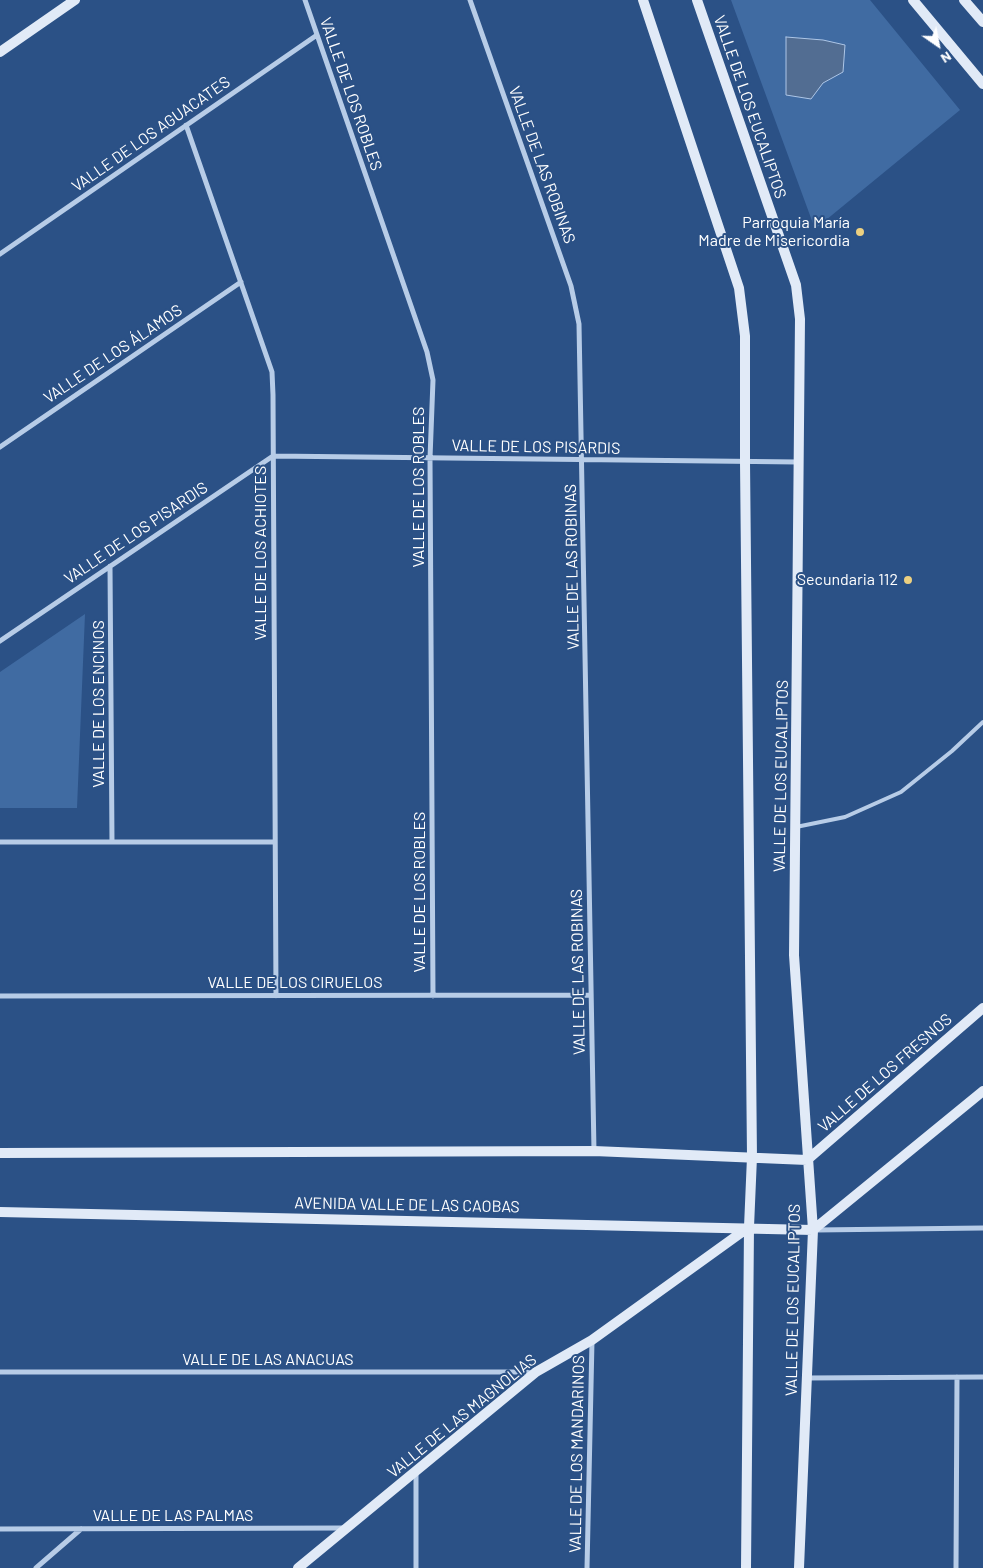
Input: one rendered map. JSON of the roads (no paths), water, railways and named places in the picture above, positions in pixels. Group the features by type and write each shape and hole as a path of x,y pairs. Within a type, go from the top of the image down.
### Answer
{"street":[{"path":"0,52 75,0"},
{"name":"VALLE DE LOS ROBLES","path":"305,0 427,352 433,380 430,458 433,996"},
{"name":"VALLE DE LAS ROBINAS","path":"470,0 571,286 579,324 583,460 594,1151"},
{"name":"VALLE DE LOS EUCALIPTOS","path":"643,0 740,288 745,336 752,1157 746,1568"},
{"name":"VALLE DE LOS EUCALIPTOS","path":"697,0 796,285 800,318 794,955 812,1230 799,1568"},
{"path":"913,0 983,84"},
{"path":"965,0 983,22"},
{"name":"VALLE DE LOS AGUACATES","path":"0,254 317,35"},
{"name":"VALLE DE LOS ACHIOTES","path":"186,125 272,372 276,996"},
{"name":"VALLE DE LOS ÁLAMOS","path":"0,447 241,282"},
{"name":"VALLE DE LOS PISARDIS","path":"0,641 273,456 799,462"},
{"name":"VALLE DE LOS ENCINOS","path":"110,566 112,842"},
{"path":"0,842 275,842"},
{"name":"VALLE DE LOS CIRUELOS","path":"0,996 591,995"},
{"name":"VALLE DE LOS FRESNOS","path":"807,1160 983,1008"},
{"path":"812,1230 983,1090"},
{"path":"0,1154 594,1151 807,1160"},
{"name":"AVENIDA VALLE DE LAS CAOBAS","path":"0,1212 750,1227 812,1230"},
{"name":"VALLE DE LAS MAGNOLIAS","path":"298,1568 536,1372 592,1340 750,1227"},
{"path":"812,1230 983,1228"},
{"name":"VALLE DE LOS MANDARINOS","path":"587,1568 592,1340"},
{"name":"VALLE DE LAS ANACUAS","path":"0,1372 536,1372"},
{"path":"956,1568 957,1377"},
{"path":"806,1378 983,1377"},
{"path":"416,1471 416,1568"},
{"name":"VALLE DE LAS PALMAS","path":"0,1530 347,1528"},
{"path":"36,1568 82,1529"}],"lane":[{"path":"796,827 845,817 901,792 952,751 983,722"}],"place":[{"name":"Parroquia María Madre de Misericordia","path":"860,232"},
{"name":"Secundaria 112","path":"908,580"}]}
